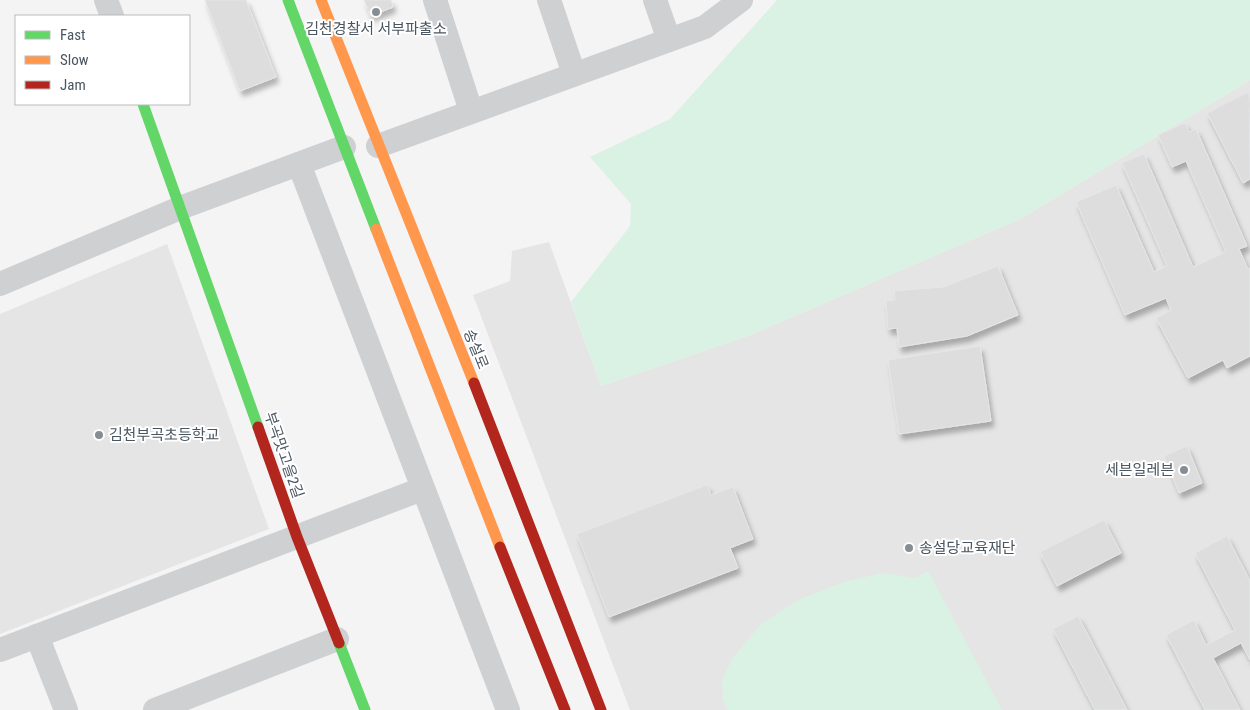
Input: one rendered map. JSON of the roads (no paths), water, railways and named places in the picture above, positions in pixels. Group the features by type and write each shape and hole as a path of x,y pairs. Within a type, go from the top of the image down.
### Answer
{"street":[{"path":"106,0 112,15"},
{"path":"288,0 467,466 564,710"},
{"name":"송설로","path":"321,0 495,437 600,710"},
{"path":"435,0 471,111"},
{"path":"549,0 574,74"},
{"path":"655,0 669,40"},
{"path":"378,146 704,27 740,0"},
{"name":"부곡맛고을2길","path":"143,105 297,537 365,710"},
{"path":"0,284 180,208 344,147"},
{"path":"299,164 508,710"},
{"path":"0,650 422,489"},
{"path":"37,636 66,710"},
{"path":"170,707 337,639"}],"place":[{"name":"김천경찰서 서부파출소","path":"376,12"},
{"name":"김천부곡초등학교","path":"99,435"},
{"name":"세븐일레븐","path":"1184,470"},
{"name":"송설당교육재단","path":"909,548"}]}
